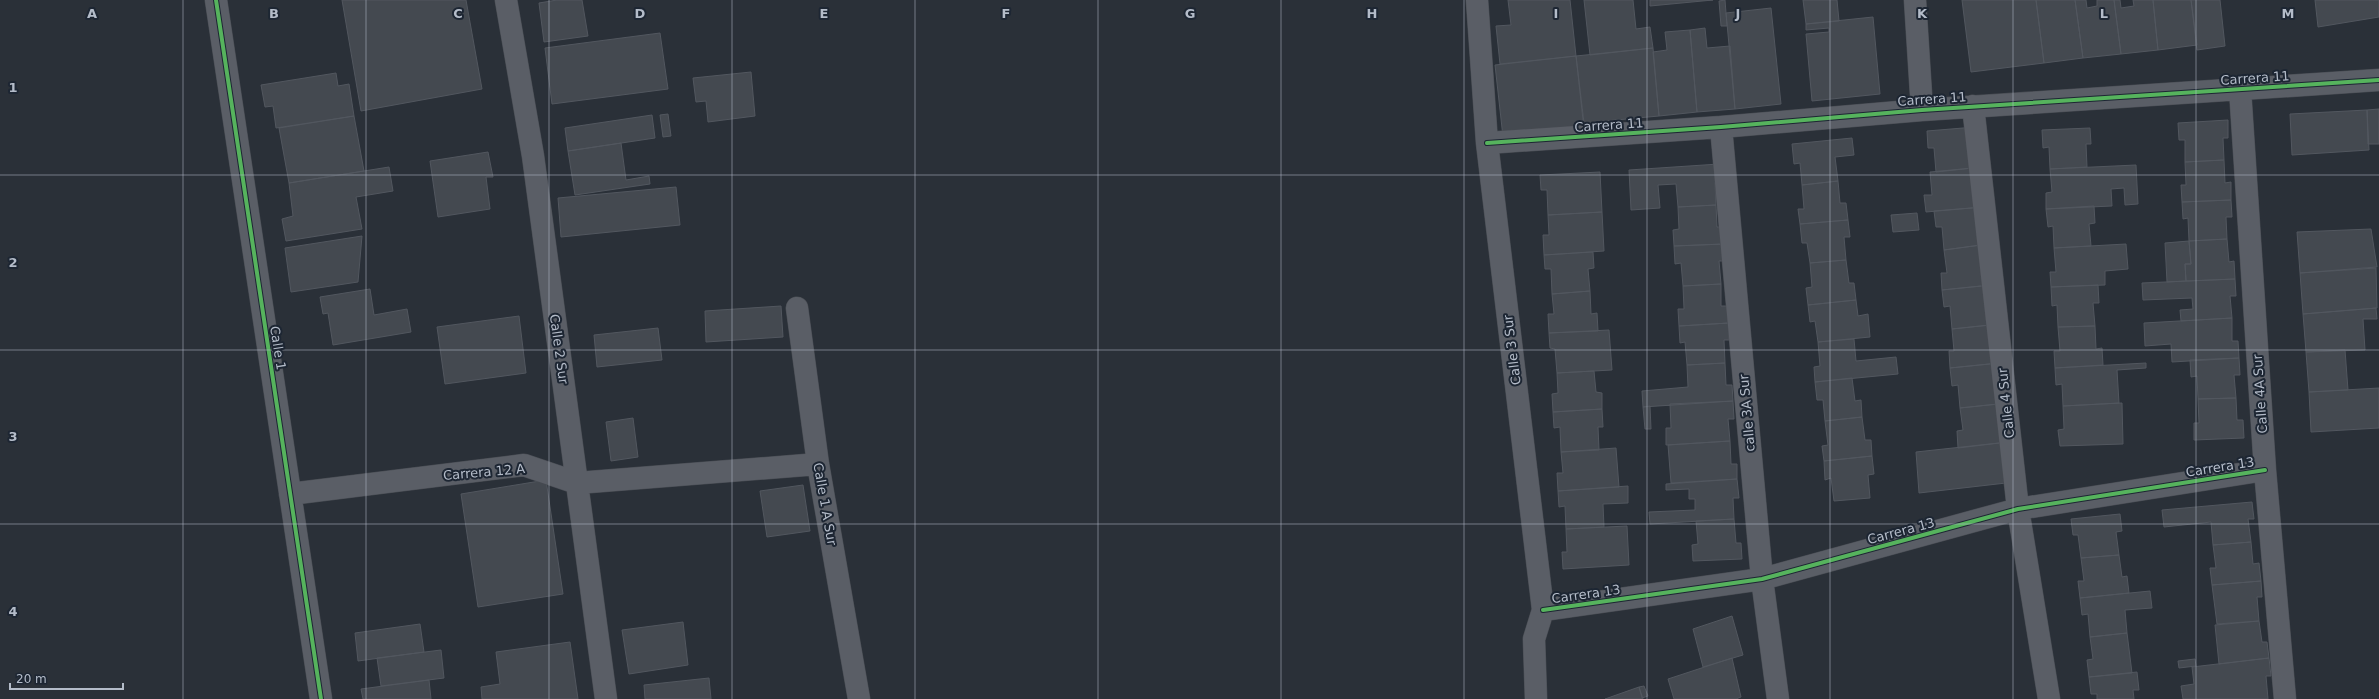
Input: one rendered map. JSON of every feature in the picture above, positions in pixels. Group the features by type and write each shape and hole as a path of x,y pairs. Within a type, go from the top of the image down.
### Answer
{"street":[{"name":"Calle 1","path":"216,0 321,699"},
{"name":"Calle 2 Sur","path":"506,0 533,156 606,699"},
{"name":"Calle 3 Sur","path":"1476,0 1487,143 1543,610 1534,639 1536,699"},
{"path":"1915,0 1922,110"},
{"name":"Carrera 11","path":"1487,143 1721,127 1973,106 2379,80"},
{"name":"Calle 4A Sur","path":"2240,89 2265,470 2285,699"},
{"name":"Calle 4 Sur","path":"1973,106 2018,509 2049,699"},
{"name":"calle 3A Sur","path":"1721,127 1762,579 1778,699"},
{"name":"Calle 1 A Sur","path":"797,308 818,464 859,699"},
{"name":"Carrera 12 A","path":"290,494 524,465 577,483 818,464"},
{"name":"Carrera 13","path":"1543,610 1762,579 2018,509 2265,470"}],"building":[{"path":"342,0 466,0 482,89 361,111"},
{"path":"557,0 582,0 588,36 544,42 539,3"},
{"path":"1508,0 1570,0 1576,56 1500,64 1496,26 1511,25"},
{"path":"1584,0 1633,0 1636,29 1650,27 1653,48 1590,55"},
{"path":"1650,0 1713,0 1650,6"},
{"path":"1725,0 1727,26 1721,26 1719,1"},
{"path":"1803,0 1837,0 1839,21 1806,24"},
{"path":"1962,0 2036,0 2044,63 1971,72"},
{"path":"2036,0 2075,0 2083,58 2044,63"},
{"path":"2075,0 2086,0 2087,8 2097,6 2097,0 2114,0 2121,54 2083,58"},
{"path":"2114,0 2120,0 2121,8 2134,6 2133,0 2153,0 2158,50 2121,54"},
{"path":"2153,0 2191,0 2197,45 2158,50"},
{"path":"2191,0 2220,0 2225,46 2197,50"},
{"path":"2315,0 2379,0 2379,17 2318,27"},
{"path":"1771,8 1781,104 1735,109 1726,13"},
{"path":"1873,17 1880,94 1812,101 1806,34 1829,32 1829,28 1806,30 1806,24"},
{"path":"1705,28 1707,48 1730,46 1735,109 1697,112 1690,30"},
{"path":"1690,30 1697,112 1659,116 1653,52 1667,50 1665,32"},
{"path":"660,33 668,89 552,104 545,48"},
{"path":"1653,48 1659,116 1584,123 1576,56"},
{"path":"1576,56 1584,129 1503,137 1495,65"},
{"path":"751,72 755,116 708,122 706,101 696,102 693,78"},
{"path":"336,73 338,86 349,84 354,116 276,128 273,106 265,107 261,85"},
{"path":"2379,109 2379,144 2368,144 2367,110"},
{"path":"2367,110 2369,150 2292,155 2290,114"},
{"path":"668,114 671,136 663,137 660,115"},
{"path":"652,115 655,138 568,151 565,128"},
{"path":"354,116 364,171 289,183 279,128"},
{"path":"2228,120 2228,138 2223,138 2224,160 2185,162 2185,140 2179,140 2178,123"},
{"path":"1975,127 1973,168 1936,172 1934,148 1928,148 1927,131"},
{"path":"2090,128 2091,144 2086,144 2087,167 2050,169 2049,147 2043,148 2042,130"},
{"path":"1852,138 1854,155 1835,157 1838,181 1802,185 1800,163 1794,164 1792,144"},
{"path":"621,143 626,180 649,176 650,184 575,195 568,151"},
{"path":"488,152 493,177 486,177 490,209 438,217 430,161"},
{"path":"2224,160 2225,183 2231,182 2231,200 2182,202 2181,185 2186,185 2185,162"},
{"path":"1719,164 1720,182 1715,182 1716,205 1678,207 1676,184 1658,185 1660,208 1631,210 1629,170"},
{"path":"2136,165 2138,204 2125,205 2124,188 2111,189 2112,206 2046,209 2046,193 2052,192 2050,169"},
{"path":"389,167 393,191 356,197 362,229 286,241 282,219 293,216 289,183"},
{"path":"1973,168 1983,207 1926,212 1924,195 1932,195 1930,172"},
{"path":"1600,172 1602,212 1548,215 1547,190 1541,190 1540,175"},
{"path":"1838,181 1840,203 1846,203 1848,220 1800,224 1798,209 1804,209 1802,185"},
{"path":"676,187 680,225 561,237 558,198"},
{"path":"2231,200 2232,217 2226,217 2227,239 2189,241 2188,218 2183,219 2182,202"},
{"path":"1716,205 1717,227 1722,227 1724,244 1674,246 1673,230 1679,229 1678,207"},
{"path":"2094,206 2095,223 2089,224 2091,246 2054,248 2053,226 2048,227 2046,209"},
{"path":"1983,207 1981,245 1944,250 1942,227 1936,227 1934,211"},
{"path":"1602,212 1604,251 1544,255 1543,235 1549,235 1548,215"},
{"path":"1917,213 1919,230 1893,232 1891,215"},
{"path":"1848,220 1850,237 1844,237 1846,260 1810,263 1807,243 1802,243 1800,224"},
{"path":"2371,229 2377,267 2300,273 2297,232"},
{"path":"362,236 358,282 291,292 285,248"},
{"path":"2227,239 2229,262 2234,261 2235,279 2186,281 2185,264 2191,264 2189,241"},
{"path":"2189,241 2191,264 2185,264 2186,281 2167,282 2165,243"},
{"path":"1724,244 1725,261 1719,261 1721,284 1683,286 1681,263 1675,264 1674,246"},
{"path":"2126,244 2128,269 2105,271 2105,285 2051,287 2050,272 2056,272 2054,248"},
{"path":"1981,245 1991,285 1942,290 1941,273 1947,273 1944,250"},
{"path":"1593,252 1594,268 1588,269 1590,291 1552,294 1551,269 1545,269 1544,255"},
{"path":"1846,260 1849,283 1854,283 1856,300 1808,305 1806,288 1812,287 1810,263"},
{"path":"2376,268 2377,308 2303,314 2300,273"},
{"path":"2235,279 2236,296 2230,296 2232,318 2181,321 2180,310 2193,309 2192,298 2143,300 2142,283"},
{"path":"1721,284 1721,306 1727,306 1729,323 1679,326 1678,309 1684,309 1683,286"},
{"path":"1991,285 1990,325 1952,329 1950,306 1944,307 1942,290"},
{"path":"2098,285 2099,303 2093,303 2095,326 2058,327 2057,305 2052,306 2051,287"},
{"path":"370,289 374,315 407,309 411,332 333,345 328,313 323,314 320,297"},
{"path":"1590,291 1591,314 1597,313 1598,331 1549,333 1548,314 1554,314 1552,294"},
{"path":"1856,300 1858,316 1868,314 1870,337 1818,342 1815,321 1810,322 1808,305"},
{"path":"781,306 783,337 706,342 705,311"},
{"path":"2376,308 2377,319 2363,319 2365,350 2306,352 2303,314"},
{"path":"519,316 526,373 445,384 437,327"},
{"path":"2232,318 2232,341 2238,341 2239,358 2172,362 2171,344 2145,346 2144,323"},
{"path":"1729,323 1729,340 1724,340 1725,363 1687,365 1685,342 1680,343 1679,326"},
{"path":"1990,325 1999,363 1950,368 1949,351 1954,351 1952,329"},
{"path":"2095,326 2096,349 2102,348 2103,365 2055,368 2054,351 2060,351 2058,327"},
{"path":"658,328 662,360 597,367 594,335"},
{"path":"1609,330 1612,370 1557,373 1555,349 1550,348 1549,333"},
{"path":"1854,339 1856,361 1896,357 1898,374 1815,382 1814,367 1820,366 1818,342"},
{"path":"2345,350 2348,390 2309,392 2306,352"},
{"path":"2239,358 2240,375 2234,375 2236,398 2198,399 2197,376 2191,377 2190,360"},
{"path":"1725,363 1726,385 1732,385 1733,401 1643,407 1642,391 1688,387 1687,365"},
{"path":"1999,363 1998,404 1960,408 1958,385 1952,386 1950,368"},
{"path":"2146,363 2146,368 2117,370 2119,403 2063,406 2062,384 2056,385 2055,368"},
{"path":"1594,371 1596,392 1602,393 1602,409 1553,412 1552,394 1558,393 1557,373"},
{"path":"1852,378 1855,401 1861,400 1862,417 1825,421 1823,400 1817,400 1815,382"},
{"path":"2379,388 2379,428 2311,432 2309,392"},
{"path":"2236,398 2237,420 2243,420 2244,438 2194,440 2194,423 2199,423 2198,399"},
{"path":"1733,401 1734,419 1728,419 1730,441 1666,445 1666,428 1671,428 1670,404"},
{"path":"2122,403 2123,444 2060,446 2058,430 2064,429 2063,406"},
{"path":"1998,404 2008,442 1958,448 1957,431 1963,430 1960,408"},
{"path":"1650,406 1651,429 1645,429 1643,407"},
{"path":"1602,409 1603,427 1598,427 1599,450 1561,452 1560,427 1554,428 1553,412"},
{"path":"1862,417 1865,440 1871,440 1872,456 1824,461 1822,446 1828,445 1825,421"},
{"path":"633,418 638,457 611,461 606,422"},
{"path":"1730,441 1731,464 1737,464 1737,479 1671,483 1668,445"},
{"path":"2008,442 2006,483 1919,493 1916,452"},
{"path":"1616,448 1619,487 1558,491 1557,473 1563,473 1561,452"},
{"path":"1872,456 1874,474 1868,475 1870,498 1834,501 1831,478 1825,480 1824,461"},
{"path":"1737,479 1739,498 1733,498 1734,519 1650,524 1649,512 1695,510 1695,499 1689,499 1689,489 1666,490 1666,484"},
{"path":"546,480 563,594 478,607 461,494"},
{"path":"803,485 810,531 767,537 760,491"},
{"path":"1628,486 1628,503 1603,504 1604,527 1566,529 1565,506 1559,507 1558,491"},
{"path":"2252,502 2254,519 2248,519 2251,542 2213,545 2211,522 2164,527 2162,510"},
{"path":"2120,514 2122,531 2116,532 2119,555 2081,558 2078,535 2073,535 2071,519"},
{"path":"1734,519 1736,543 1741,543 1742,559 1693,561 1692,545 1698,544 1696,521"},
{"path":"1627,526 1629,565 1563,569 1562,552 1567,552 1566,529"},
{"path":"2251,542 2253,564 2259,563 2261,581 2212,585 2210,568 2216,568 2213,545"},
{"path":"2119,555 2122,577 2127,576 2129,593 2080,598 2078,581 2084,581 2081,558"},
{"path":"2261,581 2262,597 2257,597 2259,621 2217,624 2212,585"},
{"path":"2150,591 2152,608 2125,610 2127,633 2090,637 2088,614 2082,615 2080,598"},
{"path":"1732,616 1743,655 1703,667 1693,629"},
{"path":"2259,621 2262,642 2267,642 2269,658 2219,664 2215,625"},
{"path":"683,622 688,665 629,674 622,630"},
{"path":"420,624 424,652 358,661 355,633"},
{"path":"2127,633 2132,673 2089,677 2087,660 2093,659 2090,637"},
{"path":"570,642 578,699 482,699 481,687 500,684 496,652"},
{"path":"441,650 444,678 381,686 377,658"},
{"path":"1732,658 1741,697 1736,699 1674,699 1668,679"},
{"path":"2269,658 2271,676 2266,676 2268,699 2183,699 2181,686 2194,684 2192,667"},
{"path":"2195,659 2196,666 2179,668 2178,661"},
{"path":"2137,672 2139,690 2133,690 2134,699 2097,699 2097,694 2091,694 2089,677"},
{"path":"709,678 711,699 645,699 644,685"},
{"path":"429,680 431,699 363,699 361,689"},
{"path":"1644,686 1648,696 1642,698 1639,687"},
{"path":"1639,687 1643,699 1605,699"}],"cycle path":[{"path":"216,0 321,699"},
{"path":"1487,143 1721,127 1922,110 2379,80"},
{"path":"1543,610 1762,579 2018,509 2265,470"}]}
